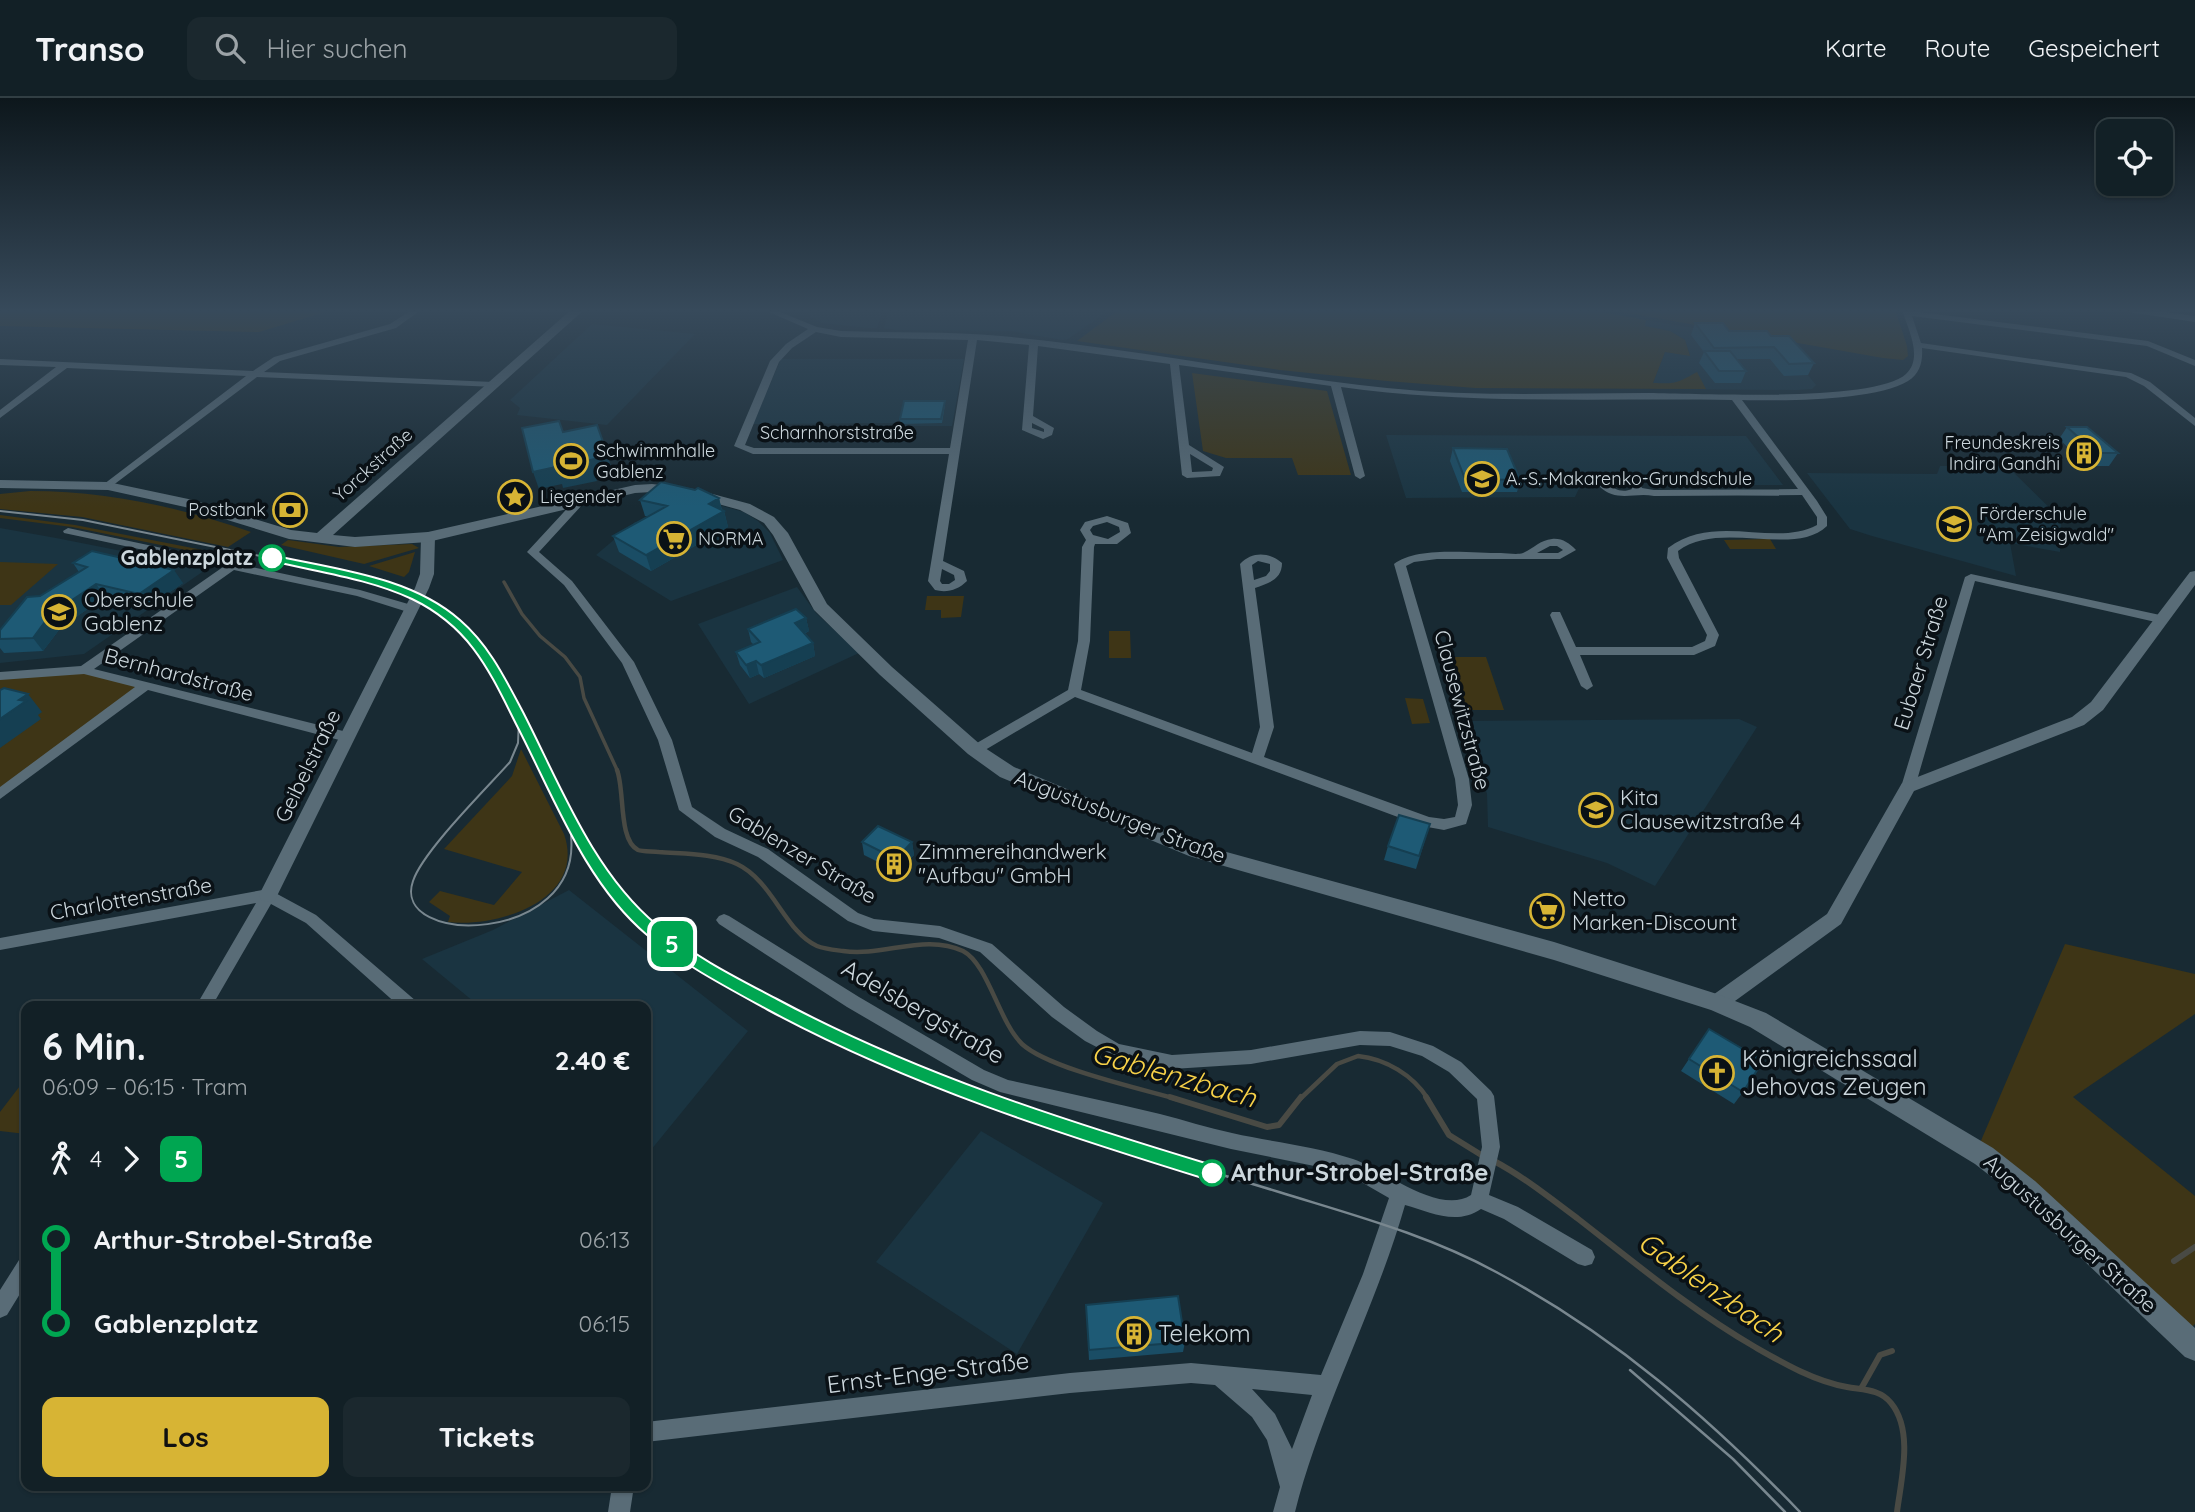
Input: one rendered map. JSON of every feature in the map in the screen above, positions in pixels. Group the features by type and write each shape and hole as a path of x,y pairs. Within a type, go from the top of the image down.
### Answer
{"main road":[{"name":"Yorckstraße","path":"319,539 504,375"},
{"name":"Augustusburger Straße","path":"0,484 108,486 188,503 284,533 319,539 371,542 428,537 635,489 671,489 718,498 758,513 769,520 780,533 820,607 886,671 975,750 1007,772 1196,851 1516,939 1717,1003 1758,1020 1984,1156 2036,1198 2195,1347"}],"street":[{"path":"0,415 52,375"},
{"path":"108,486 254,375"},
{"path":"276,375 493,385"},
{"name":"Scharnhorststraße","path":"769,375 739,446 753,451 954,451"},
{"path":"937,563 967,375"},
{"path":"1028,417 1031,375"},
{"path":"1176,375 1184,447"},
{"path":"1272,375 1449,395 1734,397 1833,394 1877,388 1911,375"},
{"path":"2128,375 2147,384 2195,423"},
{"path":"1335,384 1360,476"},
{"path":"1572,651 1694,651 1705,648 1711,643 1713,635 1673,558 1672,550 1679,542 1707,535 1807,534 1822,527 1822,517 1734,397"},
{"path":"1638,490 1654,493 1805,492"},
{"name":"Gablenzer Straße","path":"579,502 533,552 568,583 628,662 665,740 686,810 720,833 763,853 853,917 873,925 940,932 986,948 1058,1012 1091,1036 1116,1049 1172,1062 1251,1057 1360,1038 1390,1039 1427,1051 1455,1067 1485,1096 1491,1147 1487,1175 1479,1200"},
{"path":"68,531 360,593 411,609"},
{"name":"Geibelstraße","path":"207,1001 268,895 411,609 427,574 428,537"},
{"path":"975,750 1074,692 1084,641 1088,547 1092,540"},
{"name":"Clausewitzstraße","path":"1074,692 1427,822 1441,825 1461,820 1465,806 1462,779 1400,564 1412,559 1437,556 1526,556"},
{"path":"84,670 232,566"},
{"path":"1908,786 2078,721 2097,705 2195,575"},
{"name":"Eubaer Straße","path":"1717,1003 1834,919 1908,786 1970,578 2160,619"},
{"path":"1249,586 1266,727 1257,759"},
{"path":"1556,615 1587,686"},
{"name":"Bernhardstraße","path":"0,676 84,670 347,737"},
{"path":"0,794 144,687"},
{"path":"268,895 311,919 405,1001"},
{"name":"Charlottenstraße","path":"0,944 268,895"},
{"name":"Adelsbergstraße","path":"723,920 853,1002 978,1075 1006,1087 1354,1168 1399,1194 1447,1209 1467,1208 1479,1200"},
{"path":"1284,1512 1290,1485 1326,1386 1386,1241 1399,1194"},
{"path":"1479,1200 1511,1213 1585,1257"},
{"path":"0,1308 21,1275"},
{"name":"Ernst-Enge-Straße","path":"651,1431 1070,1383 1191,1373 1326,1386"},
{"path":"1217,1374 1246,1396 1265,1415 1278,1436 1290,1485"},
{"path":"615,1512 621,1491"}],"shaded area":[{"path":"537,375 655,375 607,425 517,415 520,408 510,400"},
{"path":"774,375 961,375 952,426 896,426 896,423 753,424"},
{"path":"1192,375 1327,391 1351,475 1298,475 1292,458 1226,458 1203,451"},
{"path":"1329,375 1656,375 1653,383 1667,383 1699,375 1706,389 1475,388"},
{"path":"1656,375 1808,375 1816,385 1812,389 1796,390 1656,389 1653,383"},
{"path":"1386,435 1746,436 1783,485 1660,485 1637,474 1586,474 1575,497 1406,498"},
{"name":"Förderschule \"Am Zeisigwald\"","path":"1940,466 2007,466 2061,519 2060,552 2010,543 2016,576 1872,536 1850,529 1807,473 1937,474"},
{"path":"30,491 86,494 142,502 251,532 228,547 82,517 0,509 0,494"},
{"path":"690,497 744,512 758,521 770,533 783,560 671,601 596,555 635,522 665,518"},
{"path":"0,515 75,525 218,553 215,556 72,527 0,518"},
{"path":"0,528 208,568 84,654 0,663"},
{"path":"1770,539 1776,549 1730,549 1724,540"},
{"path":"288,540 339,547 412,544 419,548 364,564 281,545"},
{"path":"415,552 409,572 404,577 369,566"},
{"path":"0,562 58,564 11,605 0,605"},
{"path":"797,587 816,613 859,653 749,704 698,624"},
{"path":"927,596 964,596 961,617 941,618 941,610 925,610"},
{"path":"1109,631 1130,631 1131,658 1109,658"},
{"path":"1446,657 1486,657 1504,710 1463,710"},
{"path":"84,670 144,687 0,794 0,676"},
{"path":"1405,698 1423,699 1430,723 1412,724"},
{"name":"Kita Clausewitzstraße 4","path":"1739,719 1757,727 1655,886 1607,863 1488,827 1487,794 1466,721"},
{"path":"521,749 564,834 568,857 562,876 550,892 533,905 512,914 468,923 448,922 450,916 429,902 440,891 494,905 522,872 444,849 512,776"},
{"path":"569,890 748,1031 651,1150 651,1001 473,1001 422,959 493,930"},
{"path":"2065,944 2195,974 2195,1014 2073,1097 2195,1196 2195,1324 2186,1333 1980,1143"},
{"path":"21,1085 21,1133 0,1131 0,1112"},
{"path":"981,1131 1103,1203 1017,1354 876,1262"}],"building":[{"path":"904,401 945,401 941,419 900,419"},
{"path":"559,421 563,432 597,425 608,456 590,460 591,464 557,471 556,467 533,472 522,428"},
{"path":"2067,427 2087,427 2118,453 2096,453"},
{"path":"1453,448 1507,449 1520,480 1465,479"},
{"path":"661,482 695,490 698,488 719,498 709,504 724,511 646,555 613,536 667,506 640,500"},
{"path":"92,551 174,570 139,594 96,584 63,606 58,604 33,638 0,639 0,630 27,597 40,596 87,567 73,563"},
{"path":"796,609 806,618 795,623 813,643 761,665 756,661 746,665 736,652 760,642 748,629"},
{"path":"4,688 28,694 19,700 26,701 0,719 0,690"},
{"path":"1399,815 1430,824 1419,856 1388,846"},
{"path":"878,826 912,842 896,859 862,842"},
{"path":"1709,1029 1763,1061 1743,1092 1689,1059"},
{"name":"Telekom","path":"1178,1296 1185,1342 1089,1350 1086,1305"}],"waterway":[{"name":"Gablenzbach","path":"504,582 522,614 540,636 565,657 580,677 584,698 618,772"},
{"name":"Gablenzbach","path":"617,770 627,836 638,850 709,856 737,864 760,882 796,930 820,947 858,952 934,944 963,951 980,968 1007,1022 1022,1044 1035,1053 1072,1069 1176,1099"},
{"name":"Gablenzbach","path":"1300,1099 1337,1064 1358,1056 1379,1061 1398,1070 1415,1083 1428,1099"},
{"name":"Gablenzbach","path":"1170,1097 1267,1127 1279,1125 1301,1097"},
{"name":"Gablenzbach","path":"1426,1097 1449,1135 1483,1156"},
{"name":"Gablenzbach","path":"1494,1161 1547,1195 1686,1302 1731,1333 1811,1376 1871,1391 1887,1398 1898,1414 1904,1441 1897,1512"},
{"path":"2174,1261 2195,1247"},
{"path":"1862,1387 1880,1355 1892,1351"}],"tram line":[{"path":"0,511 83,520 353,575 417,598 455,621 488,657 596,866 621,901 652,930 701,966 827,1034 915,1073 986,1099"},
{"name":"5","path":"272,558 380,582 436,608 473,638 488,657 519,714 596,866 621,901 652,930 701,966 827,1034 915,1073 1065,1128 1212,1173"},
{"path":"519,719 518,743 510,762 456,820 419,868 413,881 414,902 430,917 456,925 488,924 520,916 548,898 566,872 571,836"},
{"path":"981,1097 1092,1135 1390,1227 1445,1248 1498,1273 1582,1324 1658,1380 1730,1443 1800,1512"},
{"path":"1630,1370 1733,1459 1785,1512"}],"place":[{"name":"Freundeskreis Indira Gandhi","path":"2084,453"},
{"name":"Schwimmhalle Gablenz","path":"571,461"},
{"name":"A.-S.-Makarenko-Grundschule","path":"1482,479"},
{"name":"Liegender","path":"515,497"},
{"name":"Postbank","path":"290,510"},
{"name":"Förderschule \"Am Zeisigwald\"","path":"1954,524"},
{"name":"NORMA","path":"674,539"},
{"name":"Gablenzplatz","path":"272,558"},
{"name":"Oberschule Gablenz","path":"59,612"},
{"name":"Kita Clausewitzstraße 4","path":"1596,810"},
{"name":"Zimmereihandwerk \"Aufbau\" GmbH","path":"894,864"},
{"name":"Netto Marken-Discount","path":"1547,911"},
{"name":"Königreichssaal Jehovas Zeugen","path":"1717,1073"},
{"name":"Arthur-Strobel-Straße","path":"1212,1173"},
{"name":"Telekom","path":"1134,1334"}]}
